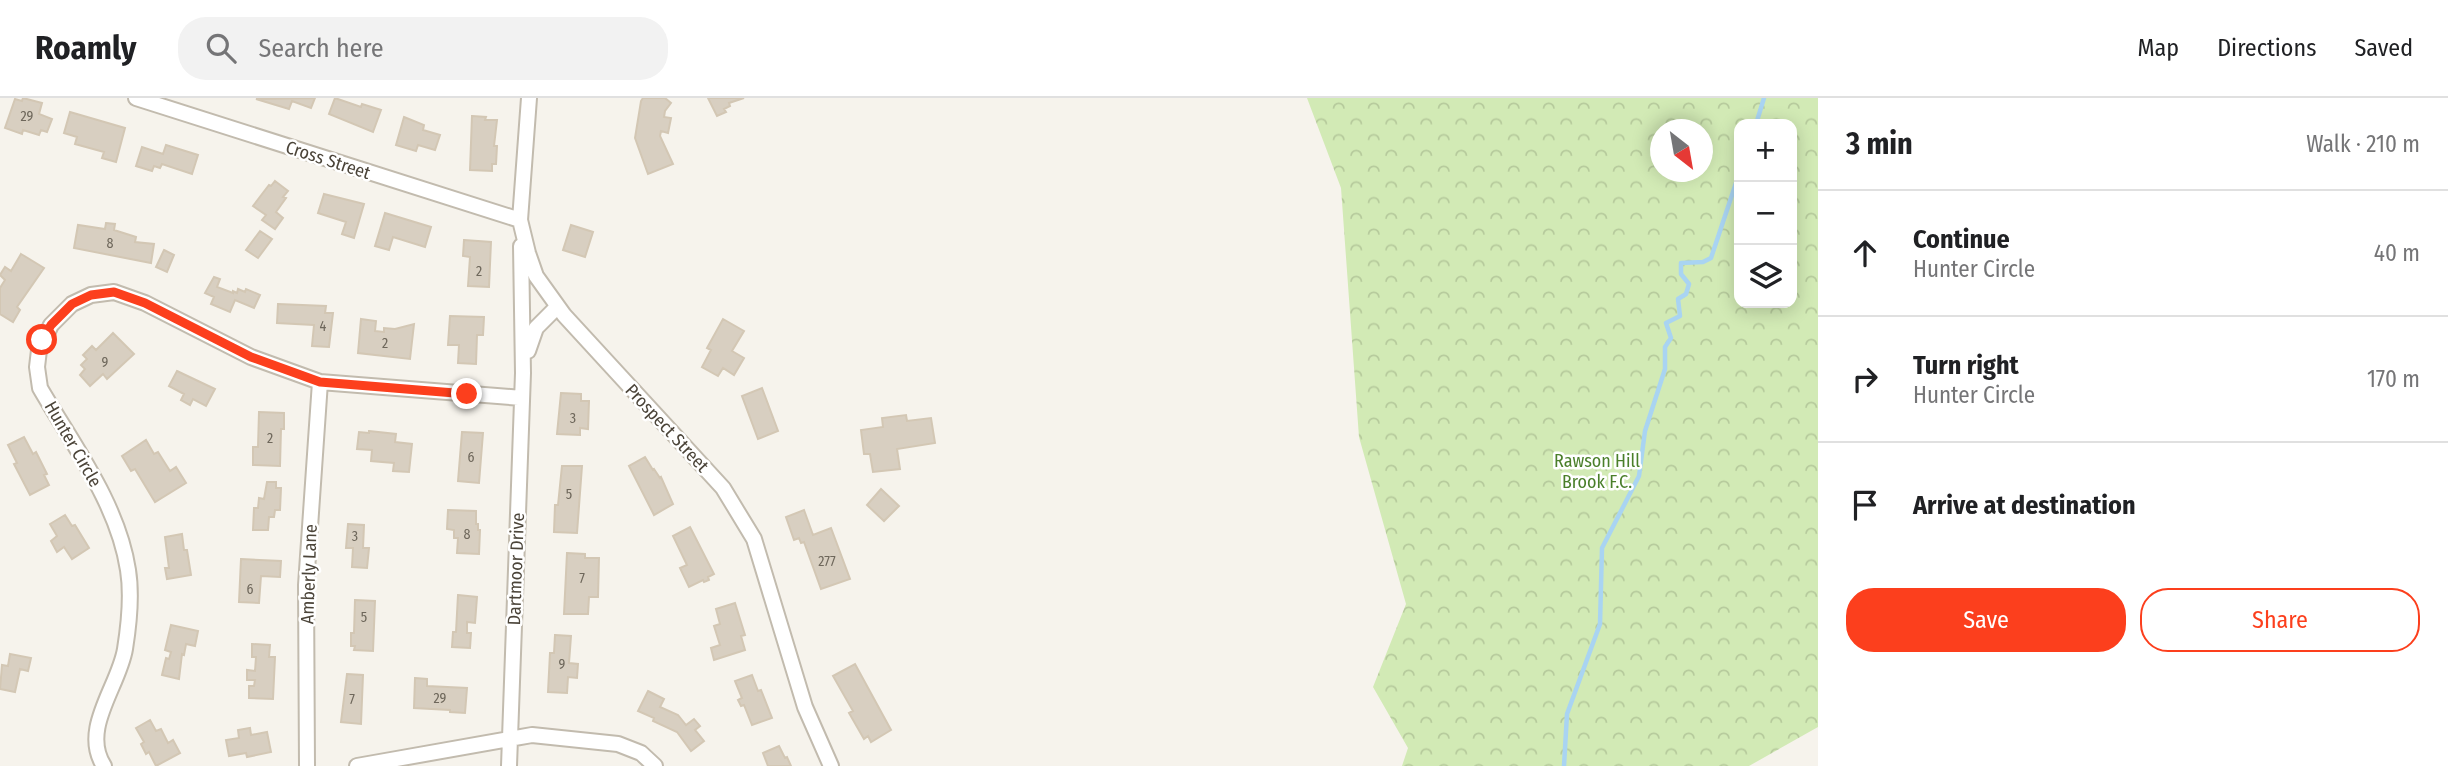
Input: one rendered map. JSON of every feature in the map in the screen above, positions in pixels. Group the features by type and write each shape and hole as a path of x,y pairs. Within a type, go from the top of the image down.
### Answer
{"street":[{"name":"Cross Street","path":"136,98 520,220"},
{"name":"Prospect Street","path":"529,98 520,220 528,253 541,285 556,307 723,488 740,514 754,539 806,707 831,766"},
{"name":"Dartmoor Drive","path":"509,766 523,373 520,220"},
{"path":"522,309 541,285"},
{"name":"Hunter Circle","path":"104,766 97,740 101,715 125,652 128,569 105,500 40,388 37,367 43,337 60,313 91,295 114,292 145,303 251,357 320,382 522,398"},
{"name":"Dartmoor Drive","path":"523,373 532,334 556,307"},
{"name":"Amberly Lane","path":"307,766 306,585 320,382"},
{"path":"356,766 532,735 618,744 641,753 655,766"}],"green space":[{"name":"Rawson Hill Brook F.C.","path":"1307,98 1818,98 1818,727 1749,766 1402,766 1408,748 1373,687 1406,604 1359,437 1341,188"}],"building":[{"path":"23,98 42,103 39,114 52,119 47,132 41,130 39,135 23,130 22,134 5,128 15,99 22,101"},
{"path":"315,98 311,108 292,101 289,109 256,99"},
{"path":"335,98 361,107 362,104 381,110 373,132 329,114"},
{"path":"643,98 665,98 671,103 664,117 671,118 668,133 661,131 660,136 673,164 648,174 635,138"},
{"path":"708,98 744,98 729,103 730,106 724,109 726,112 717,116"},
{"path":"70,112 125,128 116,162 102,158 104,152 75,144 77,137 64,133"},
{"path":"472,116 497,120 494,146 497,146 496,164 492,164 492,171 470,170"},
{"path":"404,117 424,125 423,130 440,135 435,150 418,145 416,151 396,145"},
{"path":"166,145 198,155 192,174 162,164 160,168 154,166 152,171 136,166 142,147 163,154"},
{"path":"275,181 288,191 276,212 283,218 275,229 262,220 266,215 253,206"},
{"path":"324,194 364,204 354,238 342,234 346,222 318,213"},
{"path":"385,213 431,227 425,247 393,237 389,250 375,246"},
{"path":"106,223 115,224 114,230 136,237 135,242 154,244 151,263 74,248 78,225 105,229"},
{"path":"571,225 593,232 585,257 563,250"},
{"path":"260,231 272,239 258,258 246,250"},
{"path":"464,240 491,242 489,287 468,286 470,257 463,256"},
{"path":"164,250 174,255 167,272 156,267"},
{"path":"21,254 44,268 17,307 20,310 13,322 0,314 0,288 5,280 0,275 5,267 11,271"},
{"path":"214,277 220,279 217,287 233,293 237,293 238,289 245,292 246,289 260,295 254,308 235,300 230,312 211,304 214,297 205,293"},
{"path":"278,304 326,306 325,313 333,313 329,347 312,346 314,325 277,323"},
{"path":"450,316 484,317 483,335 477,335 476,364 458,363 459,345 448,345"},
{"path":"361,319 376,321 375,331 384,332 384,328 395,329 414,324 410,359 358,353"},
{"path":"723,319 744,331 732,351 744,358 734,375 723,368 718,376 702,367 711,350 707,348"},
{"path":"113,333 134,354 107,379 103,374 90,386 80,375 85,369 81,365 87,359 83,355 92,346 96,350"},
{"path":"177,371 215,389 206,406 193,399 190,405 181,400 184,394 169,386"},
{"path":"762,388 778,431 758,439 742,396"},
{"path":"561,393 581,394 581,401 589,401 588,429 580,428 580,435 557,434"},
{"path":"259,412 284,413 280,466 253,465 253,447 258,447"},
{"path":"906,415 907,421 931,418 935,443 897,449 900,469 873,472 870,454 864,454 861,430 883,427 882,418"},
{"path":"359,432 396,434 395,442 412,444 409,472 393,471 394,463 371,461 372,450 357,449"},
{"path":"462,432 483,433 479,483 458,481"},
{"path":"24,437 33,454 36,452 47,474 44,475 49,485 30,495 14,464 17,463 8,445"},
{"path":"146,440 154,454 158,452 170,471 176,467 186,483 155,502 135,469 131,471 122,456"},
{"path":"645,457 661,477 673,504 654,515 629,466"},
{"path":"562,466 582,466 577,533 554,532 555,505 558,505"},
{"path":"267,482 276,482 276,488 281,488 280,510 275,510 274,517 269,517 268,530 253,530 254,508 258,508 259,498 264,499"},
{"path":"881,489 899,506 884,521 867,505"},
{"path":"448,510 476,511 476,524 480,530 479,554 457,553 458,538 454,538 454,530 447,529"},
{"path":"804,510 813,535 831,528 850,579 821,589 804,542 801,543 799,538 794,540 786,517"},
{"path":"65,515 72,526 75,525 89,548 72,559 64,547 57,552 51,541 57,536 50,524"},
{"path":"348,524 364,525 363,548 369,548 367,568 352,567 353,548 346,548"},
{"path":"690,527 714,574 708,577 709,580 689,587 680,568 687,565 673,536"},
{"path":"182,534 191,575 167,579 165,568 169,568 165,537"},
{"path":"567,553 585,554 585,558 599,558 598,597 589,597 588,614 564,614"},
{"path":"241,559 281,561 280,577 261,576 259,603 239,602"},
{"path":"458,595 477,597 475,623 467,622 467,633 471,633 470,648 452,647 453,632 456,632"},
{"path":"355,600 375,601 373,651 354,650 355,646 351,646"},
{"path":"735,603 745,635 741,636 745,650 714,660 711,648 720,645 714,626 720,624 716,609"},
{"path":"171,625 198,631 195,646 186,644 184,655 182,654 179,679 162,675 166,658 169,659 171,652 165,650"},
{"path":"555,635 571,636 569,663 578,664 577,678 568,677 567,693 548,692 550,653 554,653"},
{"path":"252,644 270,645 269,657 275,657 273,699 249,698 249,686 254,686 255,680 247,680 247,670 255,671 256,657 252,657"},
{"path":"10,654 31,658 28,671 20,669 15,692 0,689 2,665 8,666"},
{"path":"855,664 891,730 871,742 868,736 864,739 849,713 853,711 833,676"},
{"path":"347,674 363,675 361,724 341,722"},
{"path":"752,675 772,718 752,725 744,705 741,706 738,700 742,698 735,681"},
{"path":"415,678 427,679 427,686 467,688 465,713 414,708"},
{"path":"648,691 664,699 660,707 678,715 686,725 694,719 700,726 695,730 704,741 691,751 677,732 638,711"},
{"path":"150,720 156,731 161,729 168,743 173,740 180,753 156,766 149,752 146,754 141,744 144,742 136,728"},
{"path":"250,728 251,735 267,732 271,752 247,757 246,753 229,756 226,740 239,738 238,730"},
{"path":"779,746 791,766 768,766 763,753"}],"waterway":[{"path":"1758,119 1764,98"},
{"path":"1564,766 1567,714 1600,624 1602,548 1639,476 1645,431 1665,369 1665,347 1671,338 1666,323 1680,316 1678,299 1686,294 1689,284 1681,274 1681,263 1703,262 1711,258 1736,182"}],"route":[{"path":"42,340 60,313 72,304 91,295 114,292 145,303 251,357 320,382 353,387 467,394"}]}
